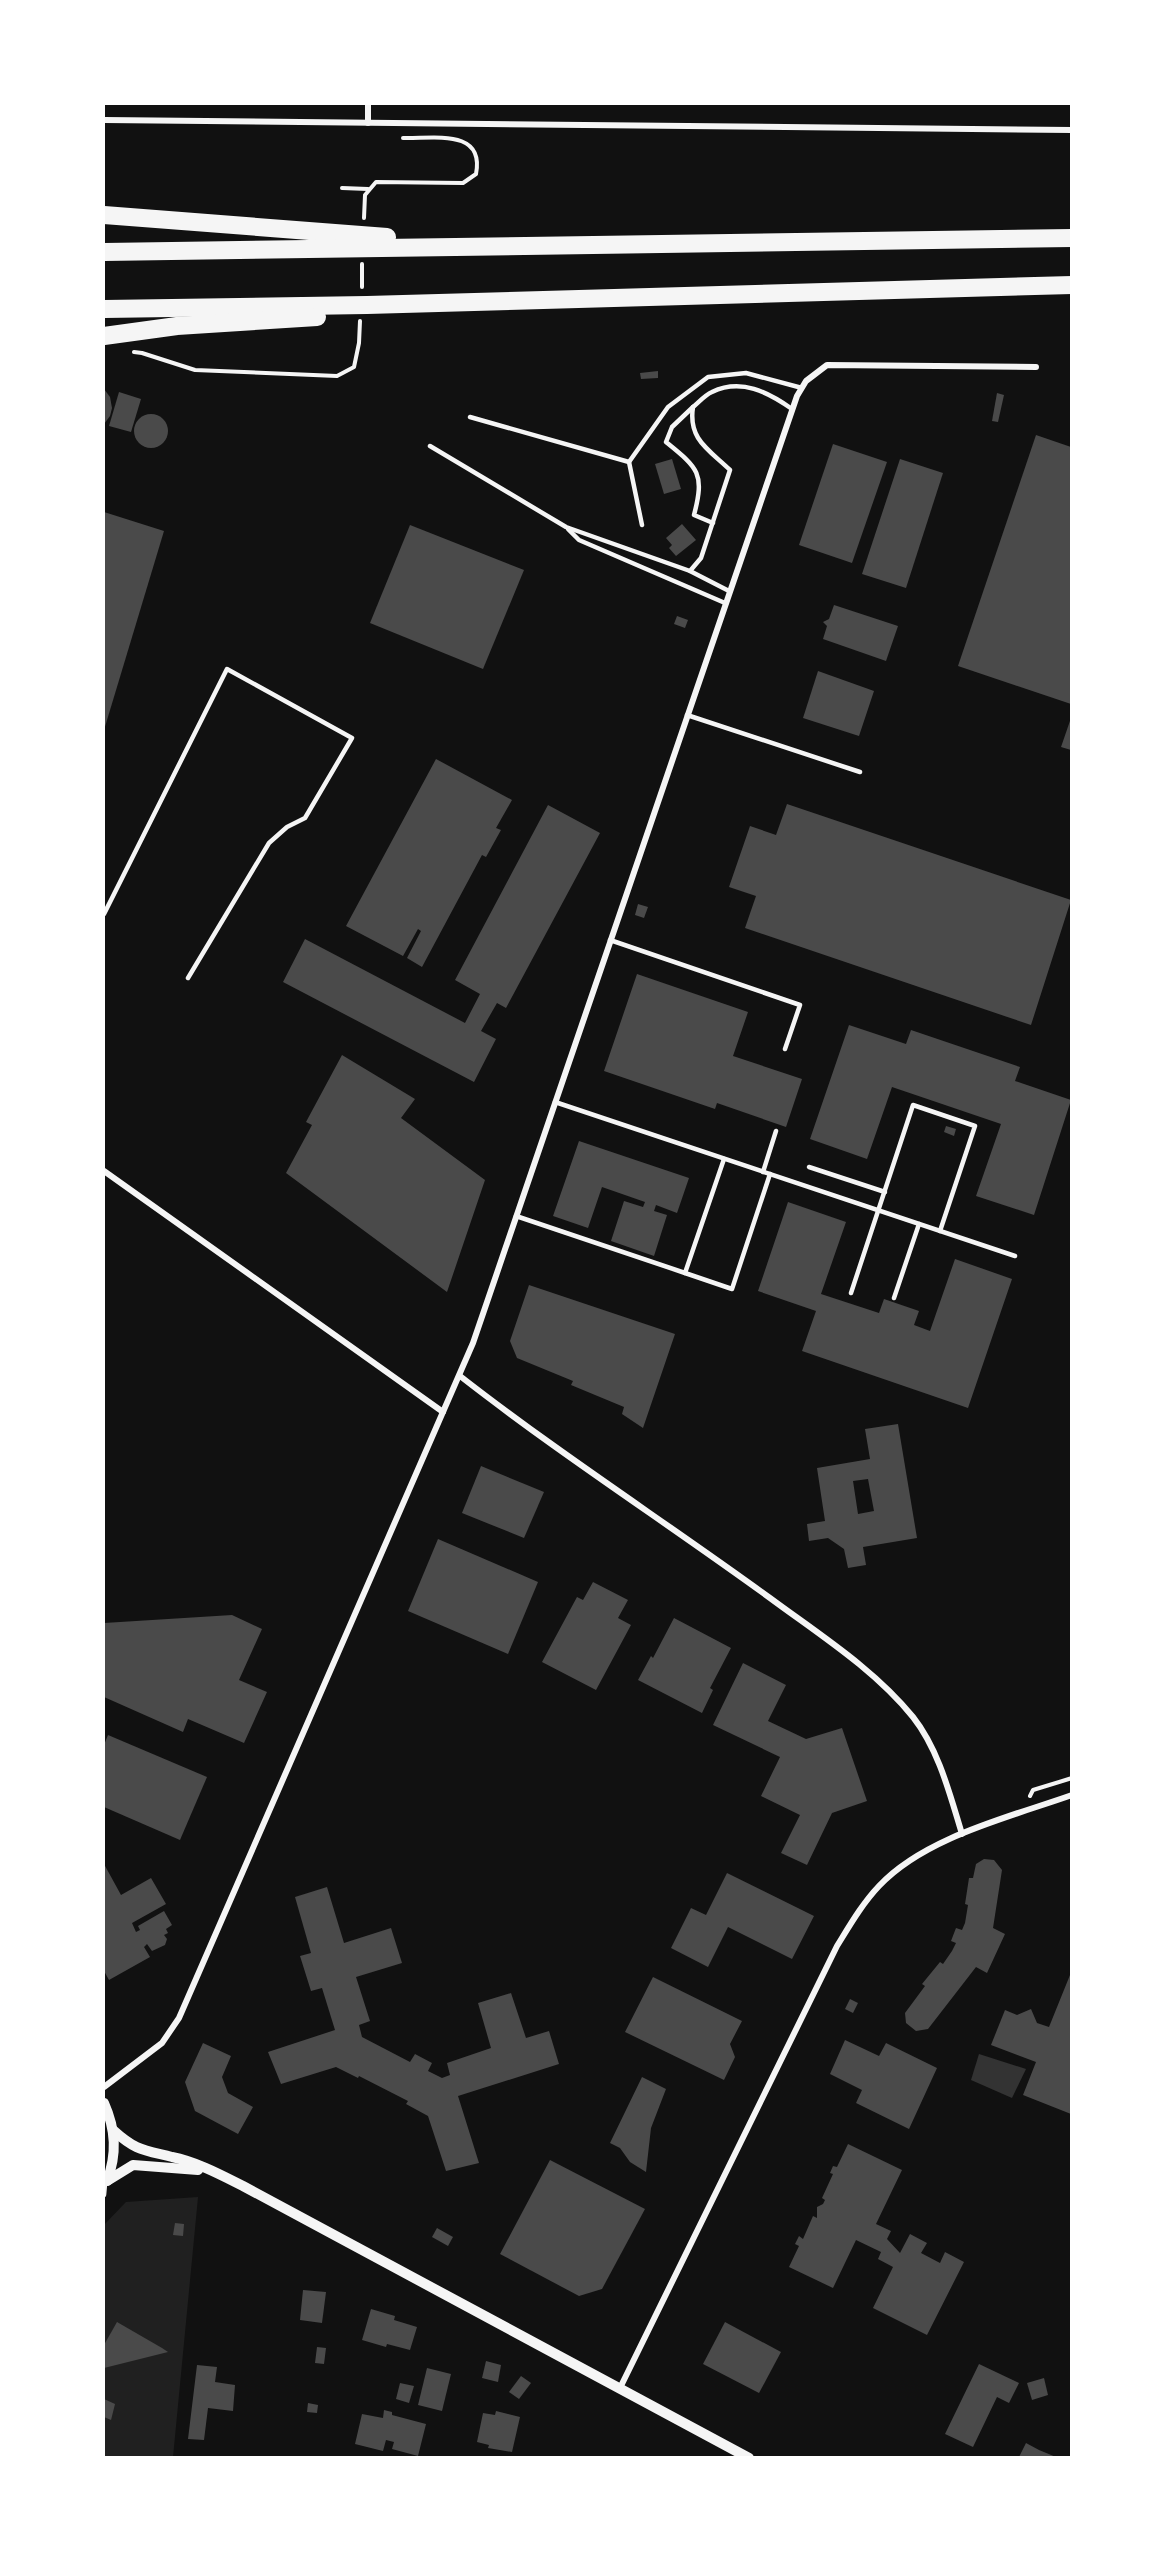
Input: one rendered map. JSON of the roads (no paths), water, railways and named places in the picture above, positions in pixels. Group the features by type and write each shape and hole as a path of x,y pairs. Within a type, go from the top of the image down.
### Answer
{"highway":[{"path":"104,215 499,246"},
{"path":"104,252 1071,238"},
{"path":"104,309 367,305 1071,285"},
{"path":"104,336 177,326 328,317 367,305"}],"street":[{"path":"368,104 368,123"},
{"path":"104,120 1071,130"},
{"path":"104,2086 162,2043 179,2018 473,1343 729,591 792,409 802,388 818,371 828,365 1036,367"},
{"path":"104,1172 443,1412"},
{"path":"459,1376 747,1581 873,1676 915,1719 928,1741 942,1770 962,1834"},
{"path":"620,2388 833,1955 852,1921 879,1886 922,1853 962,1834 1071,1795"},
{"path":"104,2103 113,2130 114,2156 105,2187"},
{"path":"113,2130 146,2153 172,2157 213,2171 746,2457"},
{"path":"105,2187 133,2165 213,2171"}],"lane":[{"path":"642,525 629,462 668,407 708,377 746,373 802,388"},
{"path":"713,523 694,515 701,488 691,461 666,442 672,427 711,392 740,385 769,394 792,409"},
{"path":"690,571 701,558 730,470 697,438 690,423 693,407"},
{"path":"470,417 629,462"},
{"path":"430,446 566,527 690,571 729,591"},
{"path":"566,527 579,540 725,603"},
{"path":"104,914 227,669 352,738 305,818 287,827 268,843 188,978"},
{"path":"687,715 860,772"},
{"path":"610,940 800,1005 785,1049"},
{"path":"555,1102 1015,1256"},
{"path":"851,1293 913,1105 975,1126 940,1231"},
{"path":"763,1172 776,1131"},
{"path":"685,1273 724,1159"},
{"path":"809,1167 885,1191"},
{"path":"516,1216 732,1289 770,1174"},
{"path":"894,1298 919,1224"}]}
